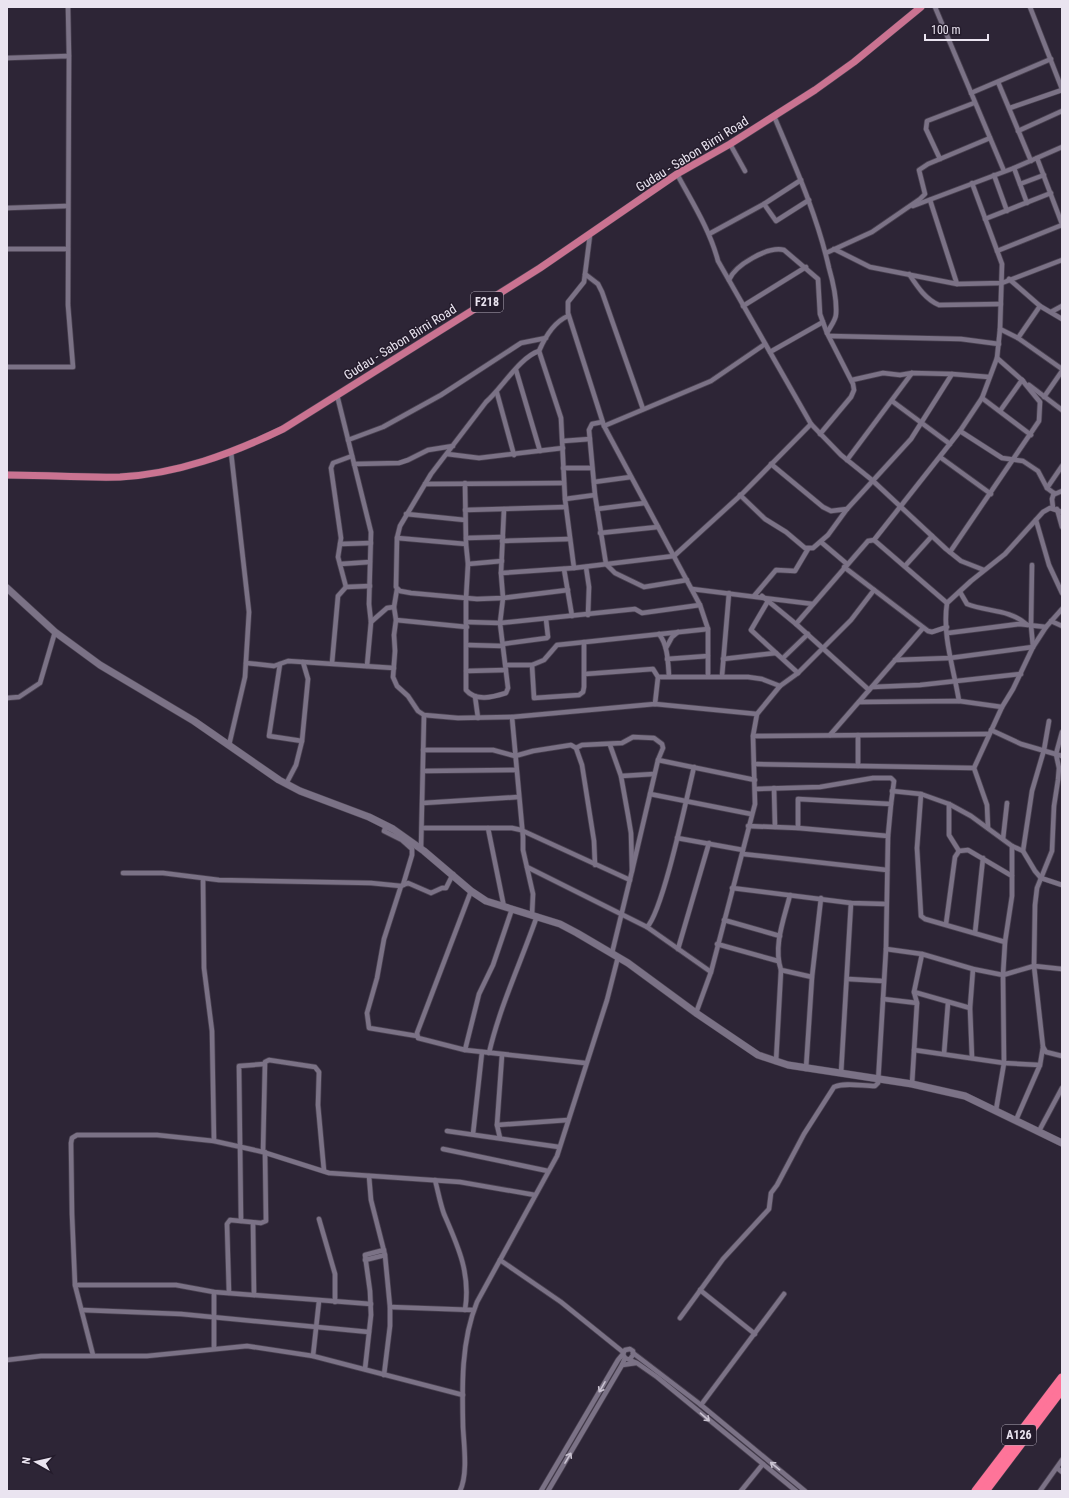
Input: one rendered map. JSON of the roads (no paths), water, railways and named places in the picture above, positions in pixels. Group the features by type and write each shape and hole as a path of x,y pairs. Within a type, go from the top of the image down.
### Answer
{"highway":[{"name":"A126","path":"976,1491 1062,1378"},
{"name":"A126","path":"985,1491 1062,1389"}],"main road":[{"name":"Gudau - Sabon Birni Road","path":"7,475 120,477 167,471 231,452 282,429 466,315 590,235 677,174 730,144 774,116 854,62 921,7"}],"street":[{"path":"7,367 73,367 68,305 68,7"},
{"path":"935,7 971,92 974,104 1004,171"},
{"path":"1010,108 1062,89 1030,7"},
{"path":"7,58 69,56"},
{"path":"971,92 1051,59"},
{"path":"998,82 1031,161"},
{"path":"940,159 926,129 927,121 974,104"},
{"path":"1018,130 1062,111"},
{"path":"774,116 809,200 826,254 833,283 836,315 828,335"},
{"path":"826,254 872,232 908,208 925,194 919,170 928,164 990,138"},
{"path":"730,144 745,171"},
{"path":"908,208 1014,168 1062,147"},
{"path":"997,251 1062,224 1037,158"},
{"path":"1014,168 1027,203"},
{"path":"677,174 709,234 718,261 810,424 847,460 872,480 950,552 961,561 984,570"},
{"path":"994,175 1007,211"},
{"path":"1020,184 1044,176"},
{"path":"709,234 764,204 801,180"},
{"path":"796,624 845,566 868,541 874,540 901,508 960,431 982,398 997,358 1000,329 1002,264 972,183"},
{"path":"985,219 1051,193"},
{"path":"764,204 776,221 809,200"},
{"path":"930,200 957,284"},
{"path":"7,208 67,206"},
{"path":"590,235 584,282 568,302 568,316 603,424 700,605 708,629 708,676"},
{"path":"7,249 68,249"},
{"path":"834,249 870,267 957,284 1002,283 1009,279 1062,260"},
{"path":"729,280 733,273 757,255 772,250 784,250 806,267 818,279 819,305 823,322 828,335 852,380 854,390 851,397 820,434"},
{"path":"743,306 806,267"},
{"path":"585,274 598,284 602,292 643,409"},
{"path":"909,274 920,290 931,302 939,305 1001,304"},
{"path":"1009,279 1040,306 1062,318"},
{"path":"1018,338 1040,306"},
{"path":"1050,312 1062,306"},
{"path":"568,316 559,320 539,351 534,352 520,364 497,393 486,402 425,484 406,514 397,538 397,589 394,607 396,620 394,635 394,681 408,696 418,711 424,715 458,718 512,717 656,704 757,714"},
{"path":"770,352 823,322"},
{"path":"1000,329 1018,338 1062,370 1044,397"},
{"path":"828,335 961,339 999,344"},
{"path":"348,440 383,427 441,396 521,343 546,338"},
{"path":"687,580 644,587 615,573 606,564 595,495 590,426 603,424 684,394 710,381 765,344"},
{"path":"539,351 561,418 565,499 574,568"},
{"path":"997,358 1022,380 1062,410"},
{"path":"516,370 540,451"},
{"path":"852,380 883,374 900,375 912,373 989,377"},
{"path":"847,460 912,373"},
{"path":"754,596 776,570 795,571 808,549 821,542 872,480 911,439 952,374"},
{"path":"1000,411 1022,380"},
{"path":"950,552 991,494 1039,421 1040,402 1022,380"},
{"path":"497,393 514,455"},
{"path":"337,395 371,532 369,604 372,622 367,666"},
{"path":"982,398 1031,435"},
{"path":"892,401 950,444"},
{"path":"501,573 586,567 674,556 740,495 810,424"},
{"path":"960,431 1002,458 1023,461 1038,471 1047,488 1054,494"},
{"path":"563,440 590,439"},
{"path":"354,464 399,463 428,450 453,446"},
{"path":"447,454 478,458 514,455 563,448"},
{"path":"230,745 245,678 248,599 231,452"},
{"path":"346,587 338,553 340,544 331,468 333,463 352,456"},
{"path":"940,457 991,494"},
{"path":"771,464 823,507 831,511 847,509"},
{"path":"1047,488 1062,466"},
{"path":"563,468 592,468"},
{"path":"594,482 631,477"},
{"path":"425,484 564,483"},
{"path":"465,484 465,520 468,564 466,599 466,690 470,695 475,696 493,697 506,693 508,688 500,623 503,598 501,573 504,510"},
{"path":"1054,494 1062,491"},
{"path":"1054,494 1052,499 1062,527"},
{"path":"565,499 595,495"},
{"path":"740,495 765,519 782,529 808,549"},
{"path":"597,509 645,503"},
{"path":"465,510 566,507"},
{"path":"947,603 984,570 1005,554 1043,512 1055,509 1062,512"},
{"path":"406,514 465,520"},
{"path":"1036,520 1049,565 1062,593"},
{"path":"600,533 658,527"},
{"path":"904,566 932,536"},
{"path":"397,538 466,544"},
{"path":"466,538 570,539"},
{"path":"874,540 947,603 947,630 950,658 959,701"},
{"path":"821,542 845,566 874,590 923,628 932,632 1028,624 1046,627"},
{"path":"340,544 371,543"},
{"path":"468,564 502,561"},
{"path":"340,564 370,562"},
{"path":"1032,565 1028,624 1033,647"},
{"path":"586,567 589,587 588,615"},
{"path":"564,569 572,616"},
{"path":"332,663 338,596 346,587 370,586"},
{"path":"7,588 55,632 100,665 230,745 286,784 386,826 421,848 471,891 486,901 504,908 535,915 560,924 615,955 758,1055 776,1062 806,1069 878,1078 965,1096 1039,1131 1062,1144"},
{"path":"397,589 412,593 430,593 466,599 503,598 568,590"},
{"path":"692,589 762,596 813,604"},
{"path":"696,1013 711,972 717,944 743,852 751,814 755,804 753,736 757,714 780,686 798,673 850,620 874,590"},
{"path":"960,592 967,604 1001,611 1019,618 1028,624"},
{"path":"722,676 729,593"},
{"path":"762,596 871,688 956,682 1021,674"},
{"path":"768,601 751,630 798,673"},
{"path":"396,620 466,625 546,619 635,609 642,613 700,605"},
{"path":"372,622 387,608 394,607"},
{"path":"988,828 987,805 974,768 1002,707 1021,674 1033,647 1046,627 1062,609"},
{"path":"467,645 503,645 546,638 548,637 546,619"},
{"path":"1051,622 1062,626"},
{"path":"830,735 923,628"},
{"path":"466,671 532,665 546,659 557,645 708,629"},
{"path":"7,698 19,697 40,683 55,632"},
{"path":"666,650 667,644 678,632"},
{"path":"659,634 666,650 669,676"},
{"path":"782,658 808,634"},
{"path":"532,665 534,698 579,695 583,692 585,674 584,642"},
{"path":"895,660 950,658 1033,647"},
{"path":"723,659 776,653"},
{"path":"667,659 708,656"},
{"path":"246,663 274,666 286,661 394,668"},
{"path":"286,784 296,765 302,741 308,678 303,662"},
{"path":"280,664 269,736 302,741"},
{"path":"585,674 653,669 658,677 656,704"},
{"path":"658,677 722,676 762,679 780,686"},
{"path":"475,696 478,718"},
{"path":"858,702 959,701 1002,707"},
{"path":"421,848 424,771 424,715"},
{"path":"489,1053 498,1017 516,976 535,915 533,894 523,850 512,717"},
{"path":"1023,851 1032,791 1044,750 1049,721"},
{"path":"753,736 990,732 1021,744 1062,756"},
{"path":"1016,1120 1040,1065 1043,1047 1034,966 1034,919 1037,888 1052,851 1054,806 1060,781 1057,776 1059,768 1056,754 1062,732"},
{"path":"858,735 858,766"},
{"path":"460,1491 463,1484 464,1460 462,1395 466,1342 473,1310 548,1171 559,1147 607,1000 621,915 654,774 663,748 662,744 654,738 633,736 622,743 610,745 582,745 576,748"},
{"path":"423,750 494,750 515,756 571,745 576,748 582,765 594,841 595,865"},
{"path":"610,745 621,776 631,833 632,871"},
{"path":"658,760 755,780"},
{"path":"754,764 974,768"},
{"path":"647,927 652,920 677,838 694,767"},
{"path":"424,771 516,770"},
{"path":"621,776 654,774"},
{"path":"680,1318 723,1259 769,1209 771,1193 777,1185 804,1134 834,1086 842,1083 857,1086 875,1086 878,1083 886,949 888,836 894,781 892,778 872,778 838,785 755,789"},
{"path":"774,788 775,827"},
{"path":"892,791 921,794 949,804 971,816 1012,846 1023,851 1041,878 1062,885"},
{"path":"650,794 751,814"},
{"path":"921,794 917,848 919,908 921,916 925,919 1005,942"},
{"path":"423,803 518,797"},
{"path":"798,828 798,799 891,804"},
{"path":"1003,839 1007,803"},
{"path":"949,804 949,835 959,851"},
{"path":"386,826 384,831 402,840 412,849 412,856 384,939 377,978 366,1013 369,1028 417,1036 420,1039 465,1050 586,1063"},
{"path":"748,826 798,828 888,836"},
{"path":"422,828 488,828 521,830 630,880"},
{"path":"488,828 504,908"},
{"path":"677,838 709,843 743,852 887,870"},
{"path":"678,949 709,843"},
{"path":"996,1110 1004,1063 1003,975 1005,942 1012,896 1012,846"},
{"path":"946,924 955,857 959,851 968,850 1012,876"},
{"path":"975,933 983,858"},
{"path":"527,867 647,927 711,972"},
{"path":"123,873 163,873 202,879 402,885 408,883 431,893 439,889 446,888 453,874"},
{"path":"202,879 204,968 212,1031 214,1141"},
{"path":"732,888 821,898 851,903 886,904"},
{"path":"417,1036 471,891"},
{"path":"776,1062 781,970 778,961 780,936 790,895"},
{"path":"806,1069 812,976 821,898"},
{"path":"841,1074 848,979 851,903"},
{"path":"465,1050 479,994 493,965 512,909"},
{"path":"724,920 780,936"},
{"path":"717,944 778,961"},
{"path":"886,949 922,954 973,969 1003,975 1034,966 1062,969"},
{"path":"912,1084 917,1002 914,992 922,954"},
{"path":"972,1058 970,1008 973,969"},
{"path":"781,970 812,976"},
{"path":"848,979 883,981"},
{"path":"914,992 948,1003 970,1008"},
{"path":"883,999 917,1002"},
{"path":"944,1054 948,1003"},
{"path":"1043,1047 1046,1052 1062,1056"},
{"path":"914,1050 1004,1063 1040,1065"},
{"path":"473,1134 482,1052"},
{"path":"500,1138 497,1125 502,1055"},
{"path":"229,1293 227,1224 230,1220 264,1223 267,1219 264,1152 264,1064 266,1060 317,1068 318,1116 324,1171"},
{"path":"241,1221 239,1066 264,1064"},
{"path":"1039,1131 1060,1096 1062,1088"},
{"path":"497,1125 568,1120"},
{"path":"447,1131 559,1147"},
{"path":"93,1355 75,1285 72,1214 72,1138 76,1135 157,1135 214,1141 264,1152 324,1171 368,1176 460,1182 535,1195"},
{"path":"443,1149 548,1171"},
{"path":"368,1176 371,1200 385,1253 390,1307 390,1326 384,1375"},
{"path":"435,1180 442,1209 462,1256 466,1274 465,1310"},
{"path":"319,1219 335,1274 335,1302"},
{"path":"253,1222 254,1295"},
{"path":"365,1369 370,1304 365,1260 385,1253"},
{"path":"500,1260 561,1302 618,1346 637,1363 679,1394 796,1491"},
{"path":"75,1285 176,1285 214,1292 370,1304"},
{"path":"700,1290 755,1334"},
{"path":"214,1292 214,1348"},
{"path":"701,1405 784,1294"},
{"path":"313,1356 318,1300"},
{"path":"390,1307 473,1310"},
{"path":"82,1310 214,1317 369,1332"},
{"path":"7,1360 41,1356 147,1356 214,1348 247,1346 313,1356 462,1395"},
{"path":"541,1491 618,1360 632,1350 633,1353 701,1405 805,1491"},
{"path":"626,1354 633,1353"},
{"path":"548,1491 622,1365 626,1354"},
{"path":"622,1365 637,1363"},
{"path":"1040,1491 1062,1460"},
{"path":"741,1491 763,1464"},
{"path":"1057,1468 1062,1472"}]}
